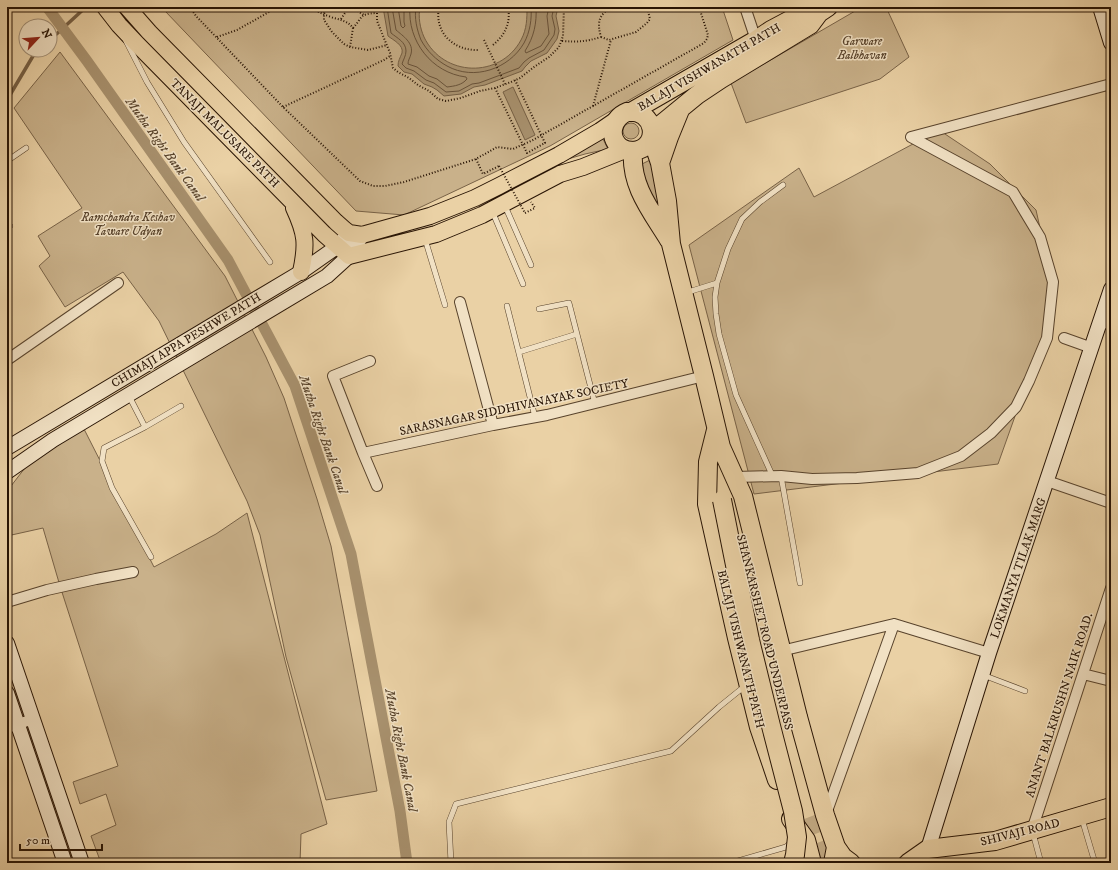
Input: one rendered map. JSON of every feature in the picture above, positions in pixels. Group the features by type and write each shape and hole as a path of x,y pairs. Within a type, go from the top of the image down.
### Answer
{"highway":[{"name":"BALAJI VISHWANATH PATH","path":"624,116 771,30 803,13 823,10"},
{"name":"BALAJI VISHWANATH PATH","path":"671,244 643,198 637,184 629,150 640,149 646,145 651,136 682,108 721,79 810,25 823,10"},
{"path":"660,163 669,137 682,108"},
{"name":"BALAJI VISHWANATH PATH","path":"624,116 637,112 644,115 648,120 651,136 660,163 667,201 671,244 721,447 743,496 819,816 834,855"},
{"path":"624,116 613,126 613,134 619,146 629,150"},
{"name":"BALAJI VISHWANATH PATH","path":"717,427 708,462 707,504 759,727 791,820 806,840 812,863"},
{"name":"SHANKARSHET ROAD UNDERPASS","path":"721,447 764,631 819,816"},
{"path":"708,462 722,500 750,640 793,811 797,836 795,855 792,863"},
{"name":"SHIVAJI ROAD","path":"908,863 928,849 995,840 1111,807"},
{"path":"791,820 794,839 792,863"},
{"path":"834,855 843,857 851,863"}],"main road":[{"name":"TANAJI MALUSARE PATH","path":"127,7 149,32 336,222 345,230 356,234"},
{"path":"1100,7 1111,43"},
{"name":"TANAJI MALUSARE PATH","path":"109,13 137,44 290,199 344,251"},
{"path":"356,234 430,216 474,198 559,155 624,116"},
{"name":"CHIMAJI APPA PESHWE PATH","path":"7,448 297,274 344,251 425,236 446,230 498,207 560,174 629,150"},
{"path":"290,199 301,223 305,239 305,254 297,274"},
{"name":"CHIMAJI APPA PESHWE PATH","path":"7,472 53,440 327,276 356,234"},
{"name":"LOKMANYA TILAK MARG","path":"928,849 989,653 1092,348 1106,323 1111,289"},
{"path":"7,643 82,863"},
{"path":"7,693 12,726 65,863"}],"street":[{"path":"745,7 756,40"},
{"path":"735,477 777,476 812,479 857,478 918,473 961,456 991,433 1016,407 1029,382 1047,338 1053,282 1040,237 1013,192 911,137 1111,84"},
{"path":"7,360 118,284"},
{"path":"460,302 493,425"},
{"path":"1064,338 1092,348"},
{"path":"370,361 333,376 377,486"},
{"name":"SARASNAGAR SIDDHIVANAYAK SOCIETY","path":"363,453 594,404 704,376"},
{"path":"1047,481 1111,502"},
{"path":"7,602 47,590 134,572"},
{"name":"ANANT BALKRUSHN NAIK ROAD.","path":"1032,830 1111,588"},
{"path":"819,816 894,624"},
{"path":"781,651 894,624 989,653"},
{"path":"1083,674 1111,681"},
{"path":"12,726 33,719"}],"lane":[{"path":"109,13 147,82 184,142 270,262"},
{"path":"7,161 26,148"},
{"path":"783,185 760,202 742,219 728,249 717,283 715,297 719,334 736,395 777,476 800,583"},
{"path":"498,207 531,265"},
{"path":"498,207 523,284"},
{"path":"7,222 10,226 7,229"},
{"path":"425,236 445,304"},
{"path":"684,293 717,283"},
{"path":"539,309 569,303 594,404"},
{"path":"507,306 535,417"},
{"path":"519,352 577,334"},
{"path":"128,396 145,427"},
{"path":"151,557 112,488 102,461 104,448 181,406"},
{"path":"982,675 1025,691"},
{"path":"451,863 449,822 456,804 671,751 719,706 748,683"},
{"path":"1082,816 1095,863"},
{"path":"1032,830 1040,863"},
{"path":"732,863 786,847 794,839"}],"path":[{"path":"190,7 196,16 283,107 360,181 373,186 385,186 404,182 476,159 497,147 513,149 542,135 704,43 708,35 699,7"},
{"path":"216,37 237,30 278,7"},
{"path":"307,7 332,18 341,20 351,25 353,28"},
{"path":"328,7 324,14 324,20 332,32 344,44 350,47 368,50 387,45"},
{"path":"341,20 349,7"},
{"path":"353,7 364,14 376,13"},
{"path":"377,7 376,13 378,24 387,45 393,68 429,91 440,100 453,100 480,91 496,88 515,80 549,57 562,41 564,30 564,7"},
{"path":"439,7 439,24 446,37 458,46 472,50 479,50"},
{"path":"493,45 499,40 507,28 509,20 508,7"},
{"path":"601,37 599,20 603,13 612,7"},
{"path":"562,41 588,41 601,37 611,40 636,32 647,24 650,19 647,7"},
{"path":"350,47 353,28 364,14"},
{"path":"484,40 504,84"},
{"path":"592,106 611,40"},
{"path":"283,107 390,56"},
{"path":"496,88 527,152 545,143 515,80"},
{"path":"476,159 483,174 499,166 526,213 534,208"}],"green space":[{"path":"165,7 722,7 733,40 550,146 404,215 356,211 165,11"},
{"name":"Garware Balbhavan","path":"862,7 886,7 909,57 880,79 746,123 731,83"},
{"name":"Ramchandra Keshav Taware Udyan","path":"60,52 225,276 266,357 284,398 331,546 377,791 326,800 286,657 260,535 247,501 159,321 123,272 65,307 39,266 50,256 38,236 82,208 14,108 55,58 58,58"},
{"path":"631,123 637,125 639,131 637,137 631,139 625,137 623,131 625,125"},
{"path":"939,130 990,164 1036,210 1055,295 1045,332 998,464 754,494 689,245 799,168 814,197"},
{"path":"602,137 608,149 561,161"},
{"path":"656,157 665,218 636,167"},
{"path":"84,429 154,567 216,534 247,513 327,824 301,834 300,863 101,863 91,836 116,825 106,794 80,804 73,782 118,766 60,586 43,528 7,536 7,492 11,486 28,464"}],"water":[{"path":"383,7 420,7 419,19 421,30 433,50 444,60 458,66 472,68 486,67 500,62 512,53 521,40 526,28 527,7 558,7 556,16 559,31 557,39 547,53 531,61 522,71 485,85 474,87 461,94 444,96 432,87 424,84 412,74 404,72 398,66 402,50 398,43 388,36"},
{"path":"513,87 535,135 525,140 503,92"}],"waterway":[{"name":"Mutha Right Bank Canal","path":"47,7 228,260 295,386 351,554 400,811 407,863"},
{"path":"58,33 86,7"},
{"path":"7,100 32,58"}],"tunnel":[{"path":"812,816 830,863"}]}
